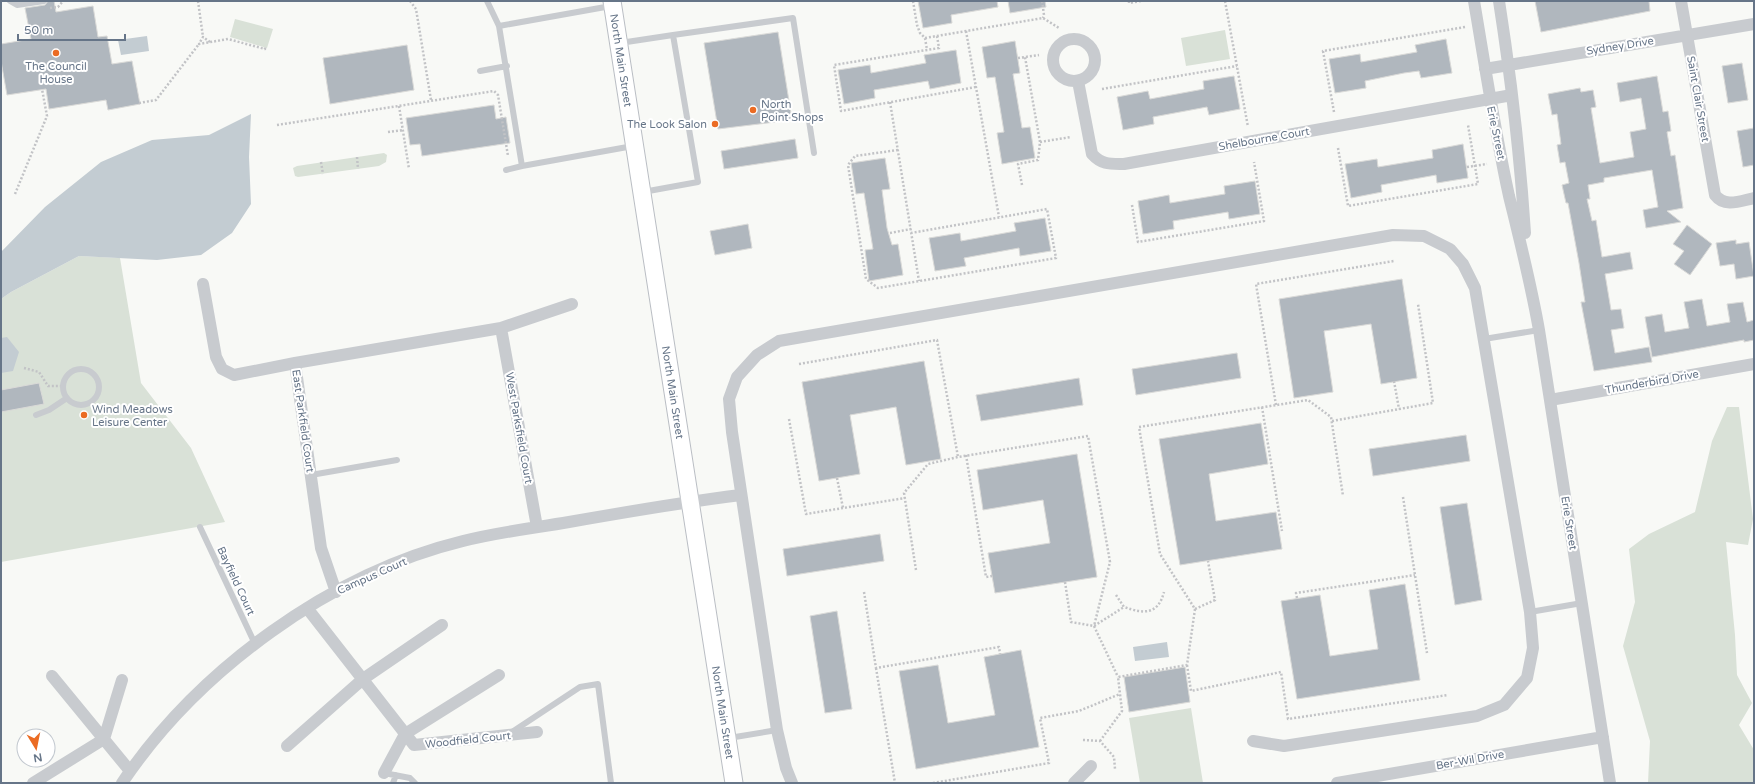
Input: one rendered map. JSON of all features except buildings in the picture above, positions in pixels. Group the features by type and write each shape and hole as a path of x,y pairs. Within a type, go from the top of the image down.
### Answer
{"main road":[{"name":"North Main Street","path":"612,3 734,783"}],"street":[{"name":"Erie Street","path":"1474,1 1490,99 1509,196 1526,263 1539,330 1610,783"},
{"name":"Erie Street","path":"1499,1 1509,65 1521,174 1526,263"},
{"name":"Saint Clair Street","path":"1681,1 1716,196 1720,201 1726,203 1754,198"},
{"name":"Sydney Drive","path":"1485,69 1754,24"},
{"name":"Shelbourne Court","path":"1078,81 1092,154 1099,162 1112,164 1131,162 1512,95"},
{"path":"792,783 786,768 777,730 741,495 729,400 737,377 757,355 779,341 1393,235 1424,236 1450,249 1463,264 1475,288 1530,612 1533,648 1527,678 1504,705 1477,716 1284,746 1253,741"},
{"name":"East Parkfield Court","path":"202,284 216,358 222,369 234,375 295,363 321,548 336,592"},
{"path":"295,363 501,328 572,304"},
{"name":"West Parksfield Court","path":"501,328 537,527"},
{"name":"Thunderbird Drive","path":"1550,400 1754,364"},
{"name":"Campus Court","path":"122,783 154,740 214,677 255,644 308,608 374,573 422,553 464,540 690,501 741,495"},
{"name":"Woodfield Court","path":"308,608 414,745 537,732"},
{"path":"287,746 363,679 442,625"},
{"name":"Woodfield Court","path":"390,774 405,734 499,675"},
{"path":"52,676 130,771"},
{"path":"33,783 104,738 122,680"},
{"name":"Ber-Wil Drive","path":"1337,783 1603,737"},
{"path":"1074,783 1091,766"}],"lane":[{"path":"10,1 17,5 44,1"},
{"path":"487,1 499,26 507,66 522,166"},
{"path":"499,26 612,3"},
{"path":"619,43 793,18 814,153"},
{"path":"642,192 698,182 673,36"},
{"path":"480,71 507,66"},
{"path":"506,170 634,146"},
{"path":"1484,339 1539,330"},
{"path":"77,369 83,369 88,370 96,378 98,390 93,399 83,404 71,402 67,398 63,386 67,375 77,369"},
{"path":"36,415 49,410 67,398"},
{"path":"311,475 397,460"},
{"name":"Bayfield Court","path":"200,527 255,644"},
{"path":"1530,612 1582,604"},
{"path":"508,736 543,710 580,688 598,684 611,783"},
{"path":"727,738 777,730"},
{"path":"392,783 390,774 410,778 415,783"}],"path":[{"path":"140,103 156,100 203,37 198,1"},
{"path":"410,1 416,9 431,100"},
{"path":"913,1 917,25 920,33 925,38 927,50"},
{"path":"1042,1 1043,18"},
{"path":"1129,1 1129,3 1141,1"},
{"path":"1225,1 1248,127"},
{"path":"925,38 1043,18 1059,28"},
{"path":"1334,112 1323,51 1465,26"},
{"path":"966,31 999,217"},
{"path":"937,36 939,48 834,65 841,111 976,87"},
{"path":"203,37 210,42"},
{"path":"199,44 228,39 264,49 265,47"},
{"path":"1018,58 1039,55"},
{"path":"1022,185 1018,164 1038,160 1040,142 1025,57"},
{"path":"1102,89 1237,66"},
{"path":"15,194 47,116 42,89"},
{"path":"277,125 494,91 498,95 508,156"},
{"path":"890,102 919,281"},
{"path":"399,106 409,169"},
{"path":"1338,148 1348,206 1478,184 1468,125"},
{"path":"388,132 403,130"},
{"path":"1040,142 1071,137"},
{"path":"890,233 1047,209 1056,258 878,288 866,279 848,165 855,156 898,150"},
{"path":"357,157 358,169"},
{"path":"321,162 323,174"},
{"path":"1132,205 1138,242 1264,221 1254,162"},
{"path":"1466,167 1487,164"},
{"path":"1276,405 1256,284 1394,261"},
{"path":"1332,421 1433,403 1418,304"},
{"path":"799,364 937,340 958,457"},
{"path":"24,368 39,372 48,386 63,386"},
{"path":"1394,381 1399,409"},
{"path":"1343,496 1331,417 1308,400 1139,427 1160,554 1195,609 1187,665 1191,691 1281,672 1288,719 1448,695"},
{"path":"1262,407 1282,530"},
{"path":"789,420 806,514 905,498"},
{"path":"916,570 904,493 928,464 966,455 1088,436 1110,562 1094,626 1118,677 1122,711 1100,741"},
{"path":"966,455 986,577 992,576"},
{"path":"837,478 843,508"},
{"path":"1402,497 1427,653"},
{"path":"1195,609 1215,600 1208,561"},
{"path":"1297,598 1296,593 1415,575"},
{"path":"1065,582 1072,622 1094,626 1124,607"},
{"path":"864,592 895,783"},
{"path":"1116,595 1124,607 1145,612 1154,609 1162,601 1164,592"},
{"path":"876,668 999,647 1000,654"},
{"path":"1118,677 1187,665"},
{"path":"933,783 1049,763 1040,718 1079,711 1120,694"},
{"path":"1083,740 1100,741 1114,757 1116,769"}],"shaded area":[{"path":"235,19 273,29 267,48 230,37"},
{"path":"1225,30 1230,59 1186,66 1181,38"},
{"path":"147,36 149,51 121,55 118,40"},
{"path":"251,114 249,157 251,204 232,233 201,255 157,260 79,256 11,292 1,299 1,252 45,207 101,162 152,140 209,135"},
{"path":"384,153 387,155 386,162 379,166 298,177 295,176 293,168 297,166"},
{"name":"Wind Meadows Leisure Center","path":"79,256 120,258 141,383 191,448 225,522 1,562 1,299 11,292"},
{"path":"7,337 19,352 13,371 1,373 1,338"},
{"path":"1727,407 1739,407 1753,519 1748,545 1726,542 1735,635 1737,675 1752,703 1739,725 1754,750 1754,783 1648,783 1650,741 1623,646 1635,602 1629,549 1649,534 1695,512 1712,441"},
{"path":"1167,642 1169,657 1135,661 1133,647"},
{"path":"1191,708 1203,783 1140,783 1129,718"}],"place":[{"name":"The Council House","path":"56,53"},
{"name":"North Point Shops","path":"753,110"},
{"name":"The Look Salon","path":"715,124"},
{"name":"Wind Meadows Leisure Center","path":"84,415"}]}
